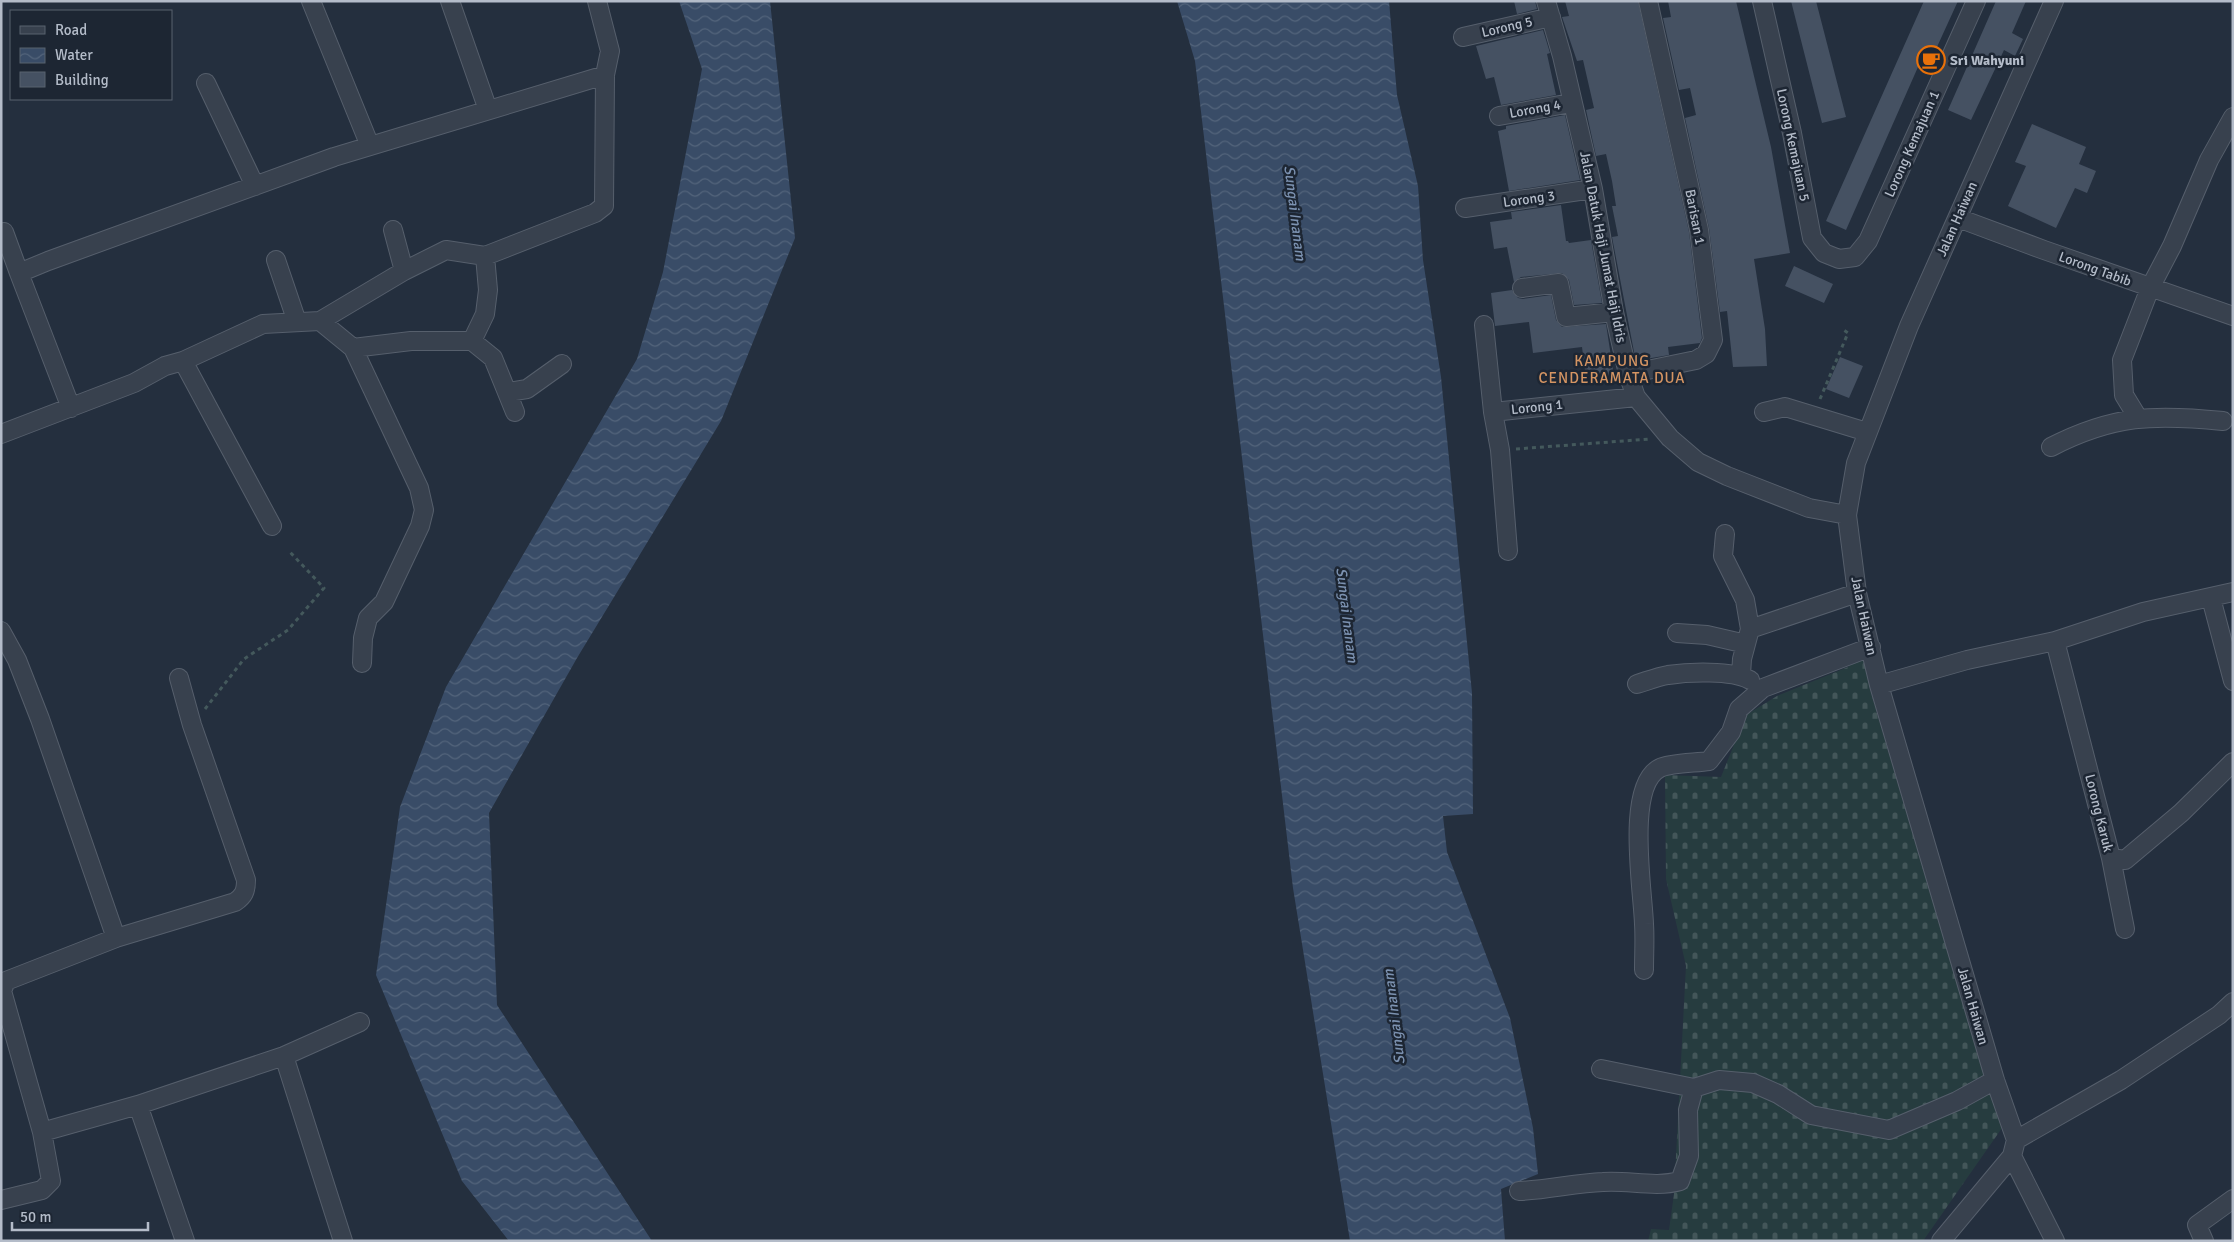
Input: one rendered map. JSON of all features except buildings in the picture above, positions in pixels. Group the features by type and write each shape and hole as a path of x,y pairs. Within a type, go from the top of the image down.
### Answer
{"street":[{"path":"311,1 370,146"},
{"path":"450,1 488,110"},
{"path":"1,434 134,383 166,366 183,361 263,324 320,321 404,270 446,250 485,256 595,213 604,206 605,75 610,51 597,1"},
{"name":"Barisan 1","path":"1628,374 1696,360 1706,354 1713,340 1699,230 1648,1"},
{"name":"Lorong Kemajuan 5","path":"1762,1 1792,133 1812,238 1824,253 1839,260 1855,257"},
{"name":"Lorong Kemajuan 1","path":"1855,257 1868,241 1976,1"},
{"name":"Jalan Haiwan","path":"2054,1 1909,326 1856,463 1847,515 1857,593 1879,685 2014,1148 2055,1241"},
{"name":"Jalan Datuk Haji Jumat Haji Idris","path":"1549,9 1593,189 1614,312 1628,374 1636,397 1670,438 1698,462 1727,476 1808,508 1847,515"},
{"name":"Lorong 5","path":"1463,37 1549,9"},
{"path":"19,274 48,261 370,146 605,75"},
{"path":"206,83 255,186"},
{"name":"Lorong 4","path":"1499,116 1571,103"},
{"path":"2138,418 2124,395 2122,360 2150,288 2172,246 2209,160 2233,117"},
{"name":"Lorong 3","path":"1466,208 1593,189"},
{"name":"Lorong Tabib","path":"1958,218 2233,316"},
{"path":"393,230 404,270"},
{"path":"4,232 71,408"},
{"path":"472,342 485,314 488,290 485,256"},
{"path":"276,260 297,322"},
{"path":"1522,288 1559,284 1566,317 1614,312"},
{"path":"320,321 353,348 419,488 424,510 420,526 384,602 368,618 363,638 362,663"},
{"name":"Lorong 1","path":"1484,325 1493,412 1636,397"},
{"path":"353,348 411,341 472,342 493,358 508,392 514,412"},
{"path":"183,361 272,526"},
{"path":"508,392 527,389 562,364"},
{"path":"1764,412 1785,408 1867,432"},
{"path":"1493,412 1500,450 1508,551"},
{"path":"2051,447 2079,432 2112,422 2138,418 2195,418 2223,421"},
{"path":"1725,534 1723,556 1746,600 1748,636 1740,675"},
{"path":"1879,685 1968,660 2055,641 2143,612 2233,592"},
{"path":"1677,633 1748,636 1857,593"},
{"path":"2210,598 2233,681"},
{"path":"1,632 17,660 40,719 116,938"},
{"name":"Lorong Karuk","path":"2055,641 2111,858 2125,860 2181,813 2233,762"},
{"path":"1644,970 1644,924 1638,872 1640,797 1646,779 1660,767 1708,761 1731,732 1739,709 1763,688 1870,646"},
{"path":"1637,684 1668,675 1740,675 1763,688"},
{"path":"1,1200 42,1190 51,1181 42,1132 2,991 6,980 116,938 235,902 242,897 246,889 246,880 192,725 179,678"},
{"path":"2111,858 2125,929"},
{"path":"1941,1241 2014,1148 2121,1080 2218,1015 2233,1002"},
{"path":"42,1132 138,1105 284,1056 360,1022"},
{"path":"284,1056 342,1241"},
{"path":"1601,1069 1694,1088 1719,1080 1753,1083 1778,1094 1811,1115 1889,1130 1957,1101 1995,1080"},
{"path":"1519,1191 1551,1189 1601,1182 1624,1181 1666,1185 1680,1181 1689,1156 1688,1110 1694,1088"},
{"path":"138,1105 184,1241"},
{"path":"2204,1241 2197,1225 2233,1199"}],"path":[{"path":"1813,416 1848,333 1842,329"},
{"path":"1500,450 1670,438"},
{"path":"192,725 244,659 288,630 324,588 289,551"}],"green space":[{"path":"1870,651 1869,686 1986,1082 2002,1128 1923,1241 1648,1241 1651,1229 1669,1230 1674,1194 1686,966 1666,879 1665,775 1721,777 1746,715 1777,696 1848,667"}],"water":[{"path":"679,1 770,1 795,238 721,421 577,658 489,813 497,1005 652,1241 509,1241 462,1181 376,975 400,807 446,687 637,359 663,272 702,69"},
{"name":"Sungai Inanam","path":"1177,1 1389,1 1397,95 1418,186 1423,260 1441,377 1472,693 1473,814 1443,816 1447,852 1510,1018 1533,1128 1538,1174 1501,1189 1505,1241 1350,1241 1293,888 1195,61"}],"place":[{"name":"Sri Wahyuni","path":"1931,60"}],"district":[{"name":"KAMPUNG CENDERAMATA DUA","path":"1612,370"}]}
